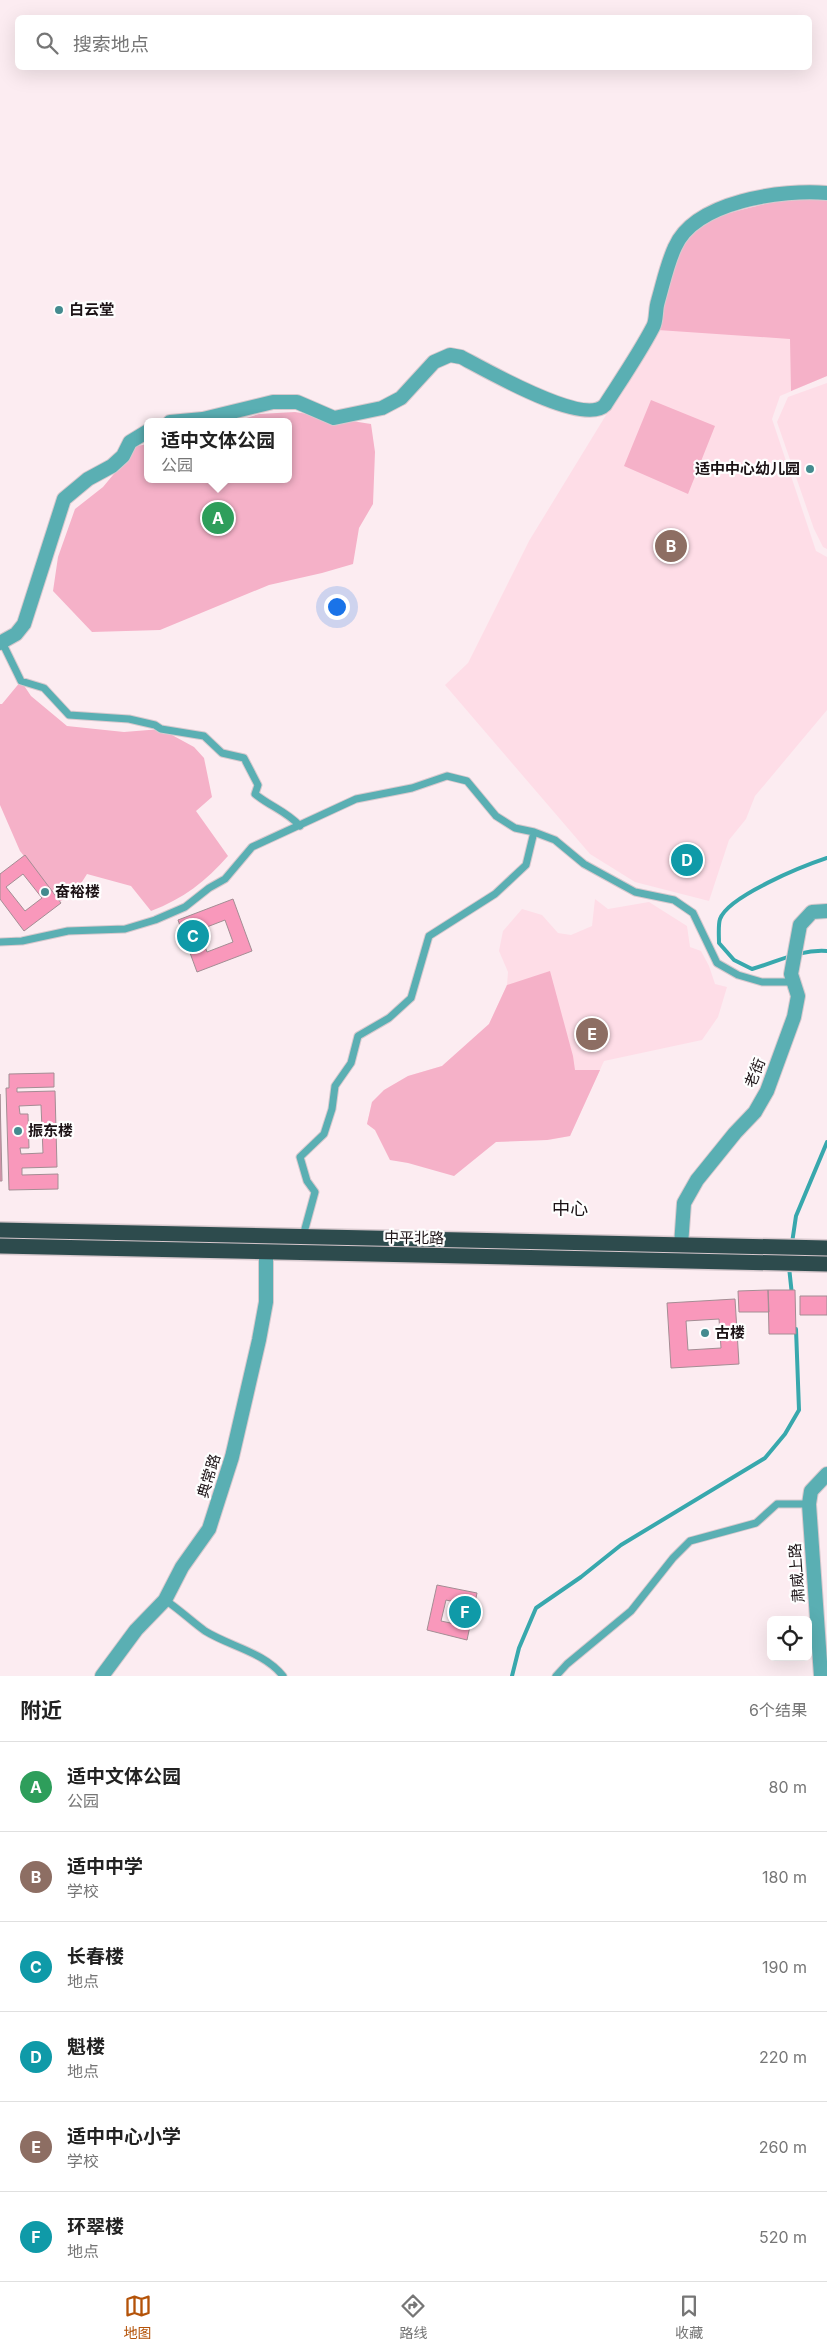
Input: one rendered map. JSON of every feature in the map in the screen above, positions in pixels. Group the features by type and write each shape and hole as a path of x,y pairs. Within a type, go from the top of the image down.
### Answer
{"highway":[{"path":"0,1230 827,1248"},
{"name":"中平北路","path":"0,1246 827,1264"}],"street":[{"path":"207,418 273,402 297,402 334,418 382,408 401,398 434,362 450,355 461,357 560,405 571,409 596,411 605,405 654,326 658,301 670,260 676,244 686,230 705,215 769,194 827,193"},
{"path":"1,643 16,634 24,624 64,499 88,479 112,466 123,456 130,442 144,433"},
{"name":"老街","path":"681,1245 684,1203 697,1180 717,1158 735,1133 755,1112 767,1091 794,1017 798,996 791,974 800,925 812,912 827,911"},
{"name":"典常路","path":"102,1676 136,1630 164,1600 182,1567 209,1529 232,1457 266,1302 266,1252"},
{"name":"肃威上路","path":"821,1676 809,1504 811,1491 827,1474"}],"lane":[{"path":"1,643 21,681 44,688 69,715 130,719 155,725 161,729 204,736 222,752 244,758 258,786 255,794 268,805 289,814 300,826"},
{"path":"0,942 22,941 68,932 125,928 155,920 185,907 209,888 225,879 252,847 356,799 412,788 447,776 467,781 496,816 515,828 534,832 555,840 584,864 635,892 674,900 693,913 717,963 738,975 762,982 793,982"},
{"path":"303,1237 315,1192 307,1181 300,1157 324,1134 332,1109 335,1086 351,1063 358,1036 389,1018 411,998 429,936 495,894 526,865 534,832"},
{"path":"556,1676 567,1664 631,1611 673,1558 690,1541 756,1523 777,1504 809,1504"},
{"path":"164,1600 206,1631 258,1655 278,1669 283,1676"}],"shaded area":[{"path":"789,198 827,376 780,396 772,419 816,551 827,557 827,710 755,796 746,819 729,840 709,901 635,882 590,854 445,685 468,663 529,541 658,330 686,243 705,221"},
{"path":"785,199 827,199 827,376 791,391 790,339 658,330 664,301 677,258 693,233 709,219"},
{"name":"适中中心幼儿园","path":"827,383 827,549 823,547 814,529 777,422 788,397"},
{"path":"651,400 715,426 688,494 624,466"},
{"path":"295,412 371,424 375,452 373,504 359,528 353,564 269,585 160,630 92,632 53,591 58,557 75,509 103,487 137,446 144,445 144,483 292,483 292,418 246,418 259,414"},
{"path":"21,681 31,696 67,726 124,732 161,729 194,747 204,758 212,797 196,811 228,856 184,895 151,911 131,886 87,874 73,896 60,901 20,851 0,805 0,704"},
{"path":"595,899 608,909 649,902 687,926 690,947 701,951 709,966 715,984 727,987 718,1017 702,1040 604,1061 570,1136 549,1140 496,1141 464,1165 390,1160 375,1130 367,1124 372,1102 384,1090 408,1076 442,1066 489,1024 507,985 508,972 499,951 503,931 522,909 542,915 558,933 571,935 592,926"},
{"path":"550,971 575,1070 600,1070 570,1136 547,1140 496,1142 454,1176 390,1160 375,1130 367,1124 372,1102 384,1090 408,1076 442,1066 489,1024 507,985"}],"building":[{"path":"678,845 699,848 696,874 675,872"},
{"name":"奋裕楼","path":"25,855 61,903 24,931 0,899 0,874","holes":["23,874 42,898 25,911 6,887"]},
{"path":"233,899 252,951 197,972 178,920","holes":["225,920 233,942 207,952 199,930"]},
{"name":"振东楼","path":"54,1073 54,1087 17,1088 17,1092 55,1091 57,1167 22,1168 22,1175 58,1174 58,1189 9,1190 6,1088 9,1088 9,1074","holes":["41,1105 43,1153 21,1154 20,1148 29,1148 28,1114 20,1114 19,1106"]},
{"path":"0,1094 2,1181 0,1181"},
{"path":"768,1290 795,1290 796,1334 769,1334"},
{"path":"768,1290 769,1312 739,1312 738,1291"},
{"path":"800,1296 827,1296 827,1315 800,1315"},
{"path":"735,1299 739,1364 671,1368 667,1303","holes":["719,1319 721,1348 688,1350 686,1321"]},
{"path":"437,1585 477,1593 467,1640 427,1630","holes":["446,1600 459,1603 455,1624 441,1621"]}],"waterway":[{"path":"827,858 751,892 726,910 719,924 719,943 734,960 752,969 798,954 827,951"},
{"path":"792,1243 796,1216 827,1142"},
{"path":"789,1267 792,1295"},
{"path":"512,1676 519,1648 536,1608 581,1577 621,1545 765,1458 785,1434 799,1410 796,1329"}],"place":[{"name":"白云堂","path":"59,310"},
{"name":"适中中心幼儿园","path":"810,469"},
{"name":"适中文体公园","path":"218,518"},
{"name":"适中中学","path":"671,546"},
{"name":"魁楼","path":"687,860"},
{"name":"奋裕楼","path":"45,892"},
{"name":"长春楼","path":"193,936"},
{"name":"适中中心小学","path":"592,1034"},
{"name":"振东楼","path":"18,1131"},
{"name":"古楼","path":"705,1333"},
{"name":"环翠楼","path":"465,1612"}],"district":[{"name":"中心","path":"570,1209"}]}
